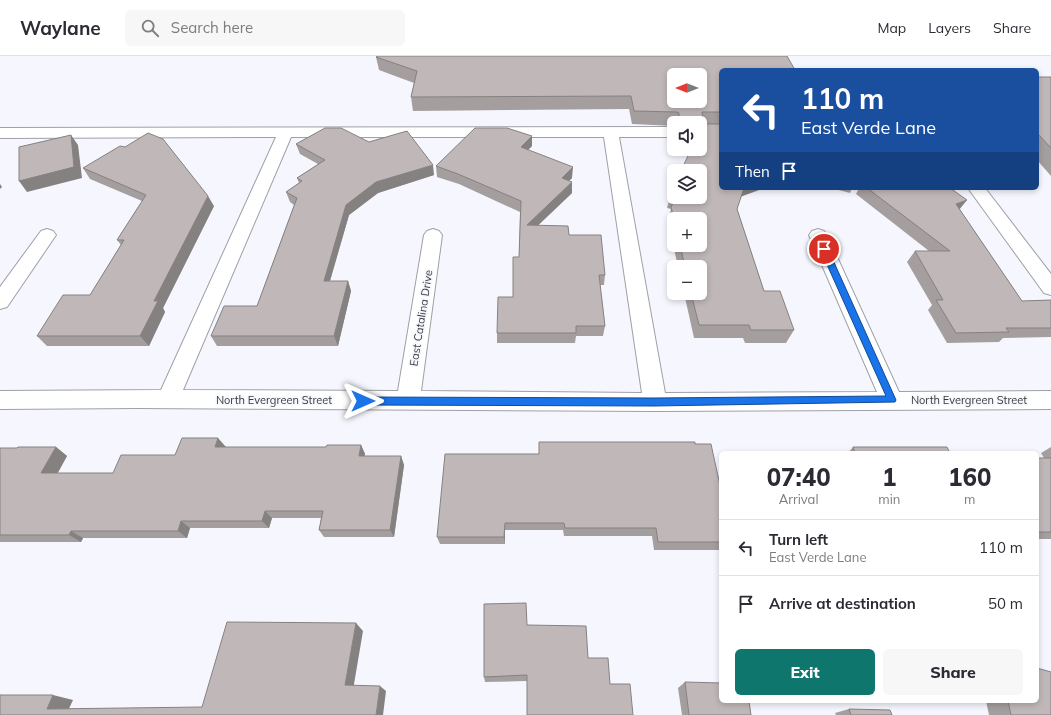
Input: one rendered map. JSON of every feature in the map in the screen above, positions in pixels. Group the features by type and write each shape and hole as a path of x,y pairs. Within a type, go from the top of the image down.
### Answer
{"street":[{"path":"168,399 286,132"},
{"path":"611,132 654,402"},
{"path":"0,133 667,132"},
{"path":"978,190 1051,288"},
{"path":"0,302 47,235"},
{"name":"East Catalina Drive","path":"408,401 433,235"},
{"path":"818,235 892,400"},
{"name":"North Evergreen Street","path":"0,400 168,399 654,402 1051,400"}],"building":[{"path":"787,56 794,68 719,68 719,112 702,112 702,116 679,116 679,113 677,112 634,111 631,96 411,97 417,71 376,57"},
{"path":"1039,77 1051,77 1051,148 1039,135"},
{"path":"707,124 719,124 719,190 743,190 737,209 764,291 780,291 794,330 751,330 749,325 699,325 693,300 707,300 707,260 683,260 682,252 707,252 707,212 672,212 671,207 672,204 707,204 707,164 684,164 688,156 707,156"},
{"path":"325,128 341,128 369,142 407,131 433,165 376,182 346,205 324,281 348,281 334,336 211,336 224,306 257,306 297,198 286,192 302,181 297,178 325,160 296,144"},
{"path":"475,128 507,128 532,136 521,147 573,167 562,178 572,182 527,225 568,226 569,235 601,235 605,275 599,275 605,326 576,326 576,333 497,333 498,297 513,297 513,257 519,257 521,201 436,166"},
{"path":"148,133 163,139 208,196 154,301 158,301 140,336 37,336 63,295 90,295 124,240 117,240 146,195 83,168 120,146 125,147"},
{"path":"71,135 74,167 19,181 19,147"},
{"path":"870,190 953,190 967,200 956,204 1022,301 1051,300 1051,328 1006,328 1009,332 956,333 936,300 943,300 915,251 950,251"},
{"path":"182,438 218,438 215,447 326,447 327,445 361,445 359,456 401,456 390,530 319,530 323,511 265,511 262,521 181,521 178,531 71,531 69,535 0,535 0,448 56,447 41,473 113,473 121,455 175,455"},
{"path":"539,442 695,442 695,444 711,444 719,481 719,542 658,542 656,528 565,528 564,523 505,523 504,537 437,537 445,454 539,454"},
{"path":"853,447 947,447 949,451 854,451"},
{"path":"1039,458 1051,458 1051,532 1039,532"},
{"path":"526,603 527,625 586,626 588,658 608,658 610,684 630,684 633,715 527,715 527,675 484,677 484,604"},
{"path":"227,622 356,623 345,685 380,686 376,715 0,715 0,695 53,695 47,709 202,707"},
{"path":"1039,669 1051,672 1051,715 1011,715 1008,703 1039,703"},
{"path":"685,682 719,683 719,703 749,703 751,715 689,715"},
{"path":"849,709 890,710 892,715 851,715"}],"route":[{"path":"363,401 654,402 892,400 824,249"}]}
